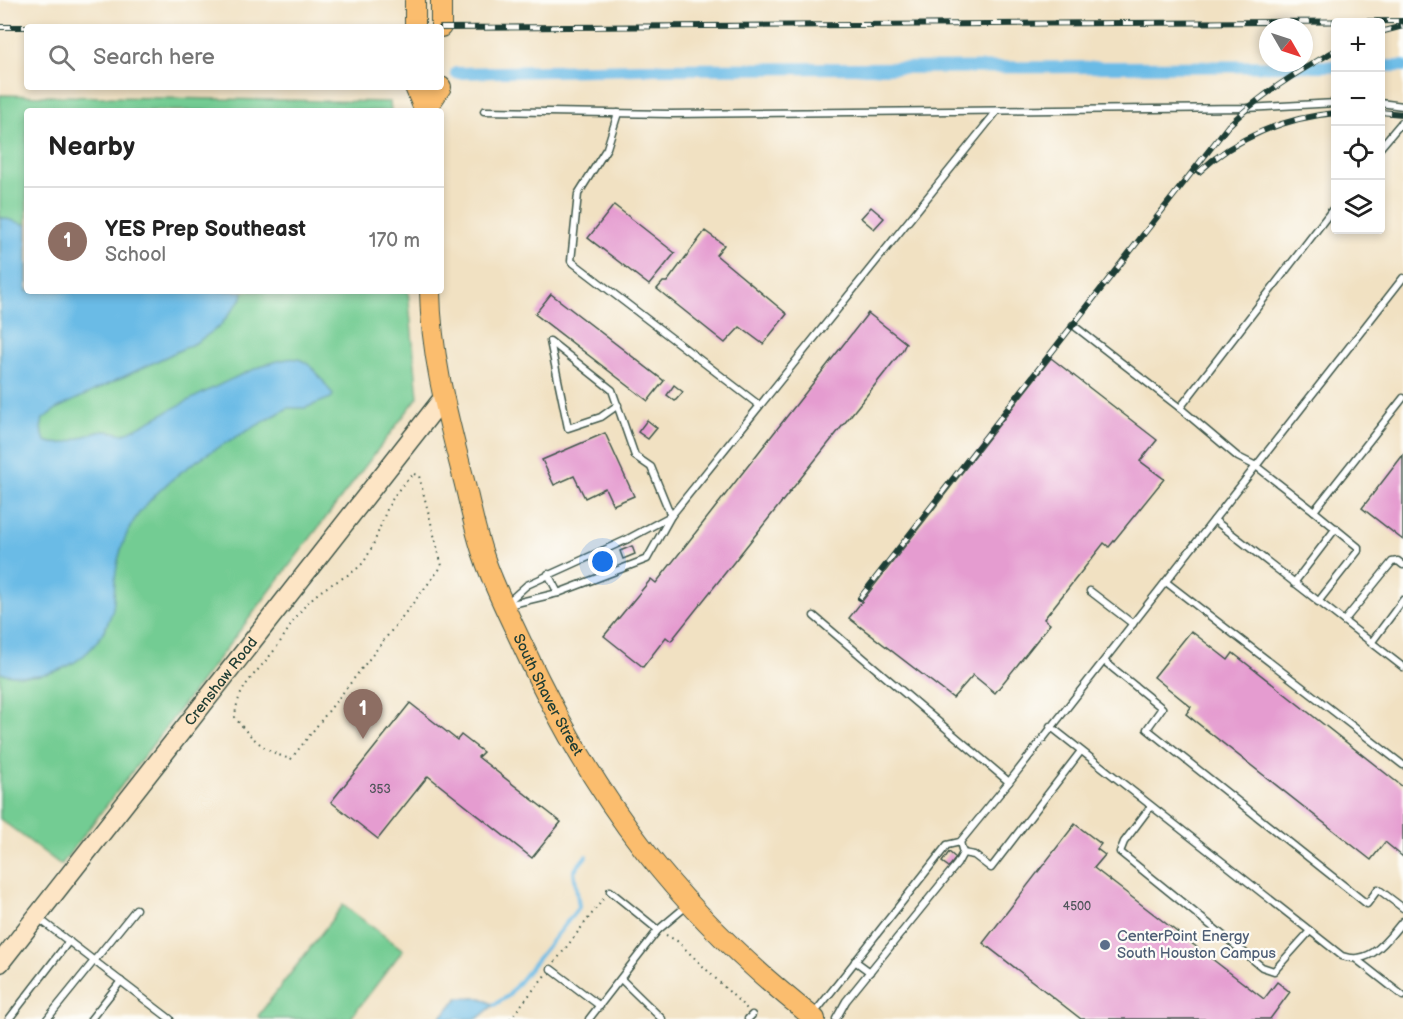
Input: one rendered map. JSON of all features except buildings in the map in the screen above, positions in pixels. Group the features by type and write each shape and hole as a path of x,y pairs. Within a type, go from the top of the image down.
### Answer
{"main road":[{"path":"415,0 415,24"},
{"path":"441,0 441,24"},
{"path":"416,90 424,108"},
{"path":"427,108 439,90"},
{"name":"South Shaver Street","path":"430,294 436,369 484,557 504,605 578,755 634,840 715,933 814,1018"},
{"name":"Crenshaw Road","path":"0,963 443,398"}],"lane":[{"path":"484,111 618,113 997,111 1246,108 1331,103"},
{"path":"1385,104 1403,106"},
{"path":"504,605 558,593 612,570 647,559 671,516 997,111"},
{"path":"618,113 607,148 578,194 572,261 759,405"},
{"path":"1385,142 1402,122"},
{"path":"1180,408 1331,210"},
{"path":"814,1018 855,961 947,845 960,842 1009,782 1050,726 1400,287 1403,278"},
{"path":"1073,325 1180,408 1238,457 1256,466 1358,547 1318,602"},
{"path":"618,405 601,417 568,428 550,341 612,390 618,405 635,456 651,467 671,516"},
{"path":"1314,511 1403,398"},
{"path":"504,605 527,585 626,540 671,516"},
{"path":"1214,520 1400,665 1403,657"},
{"path":"1294,583 1336,528"},
{"path":"602,551 612,570"},
{"path":"1344,621 1392,562 1398,561 1403,565"},
{"path":"548,574 558,593"},
{"path":"1166,582 1403,765"},
{"path":"1090,591 1133,624"},
{"path":"1371,642 1403,600"},
{"path":"814,616 1009,782"},
{"path":"1104,661 1162,708 1147,729 1367,903 1378,888 1403,908"},
{"path":"1050,726 1342,956 1356,959 1403,996"},
{"path":"963,853 974,855 991,868 1081,751"},
{"path":"1151,806 1124,842 1120,852 1262,968 1274,971 1310,931"},
{"path":"836,1019 870,972 957,864 963,853 960,842"},
{"path":"610,891 658,930"},
{"path":"589,1019 658,930 689,904"},
{"path":"47,1019 136,909"},
{"path":"36,916 170,1019"},
{"path":"1356,959 1372,955 1403,921"},
{"path":"9,1019 69,941"},
{"path":"855,961 870,972"},
{"path":"551,969 600,1006"},
{"path":"621,979 662,1019"},
{"path":"91,1019 121,981"}],"path":[{"path":"414,474 419,476 442,566 291,759 275,756 242,727 235,717 236,705 250,676 274,651 296,615 319,592 365,561 382,525 388,503 414,474"},
{"path":"510,1019 610,891"},
{"path":"658,930 677,941 750,1017"}],"green space":[{"path":"0,95 390,102 391,108 24,108 24,294 408,294 418,397 61,865 0,819"},
{"path":"343,905 403,950 350,1019 261,1019 258,1016"}],"water":[{"path":"0,217 24,224 24,294 243,294 242,298 219,327 197,342 58,408 43,419 41,429 45,441 68,442 105,431 124,434 213,388 284,360 298,359 309,365 333,395 331,398 305,408 288,408 212,451 160,490 138,514 124,540 116,570 113,608 104,630 82,657 53,672 18,676 0,673"},
{"path":"458,998 482,998 494,1005 477,1019 439,1019"}],"waterway":[{"path":"456,73 639,69 1331,66"},
{"path":"1385,66 1403,66"},
{"path":"494,1005 508,996 579,907 574,871 586,856"}],"railway":[{"path":"444,28 1403,21"},
{"path":"1385,31 1403,26"},
{"path":"0,27 24,27"},
{"path":"860,598 1228,126 1279,85 1331,53"},
{"path":"1385,112 1403,114"},
{"path":"1199,172 1229,149 1262,131 1299,119 1331,114"}],"place":[{"name":"YES Prep Southeast","path":"363,739"},
{"name":"CenterPoint Energy South Houston Campus","path":"1105,945"}]}
